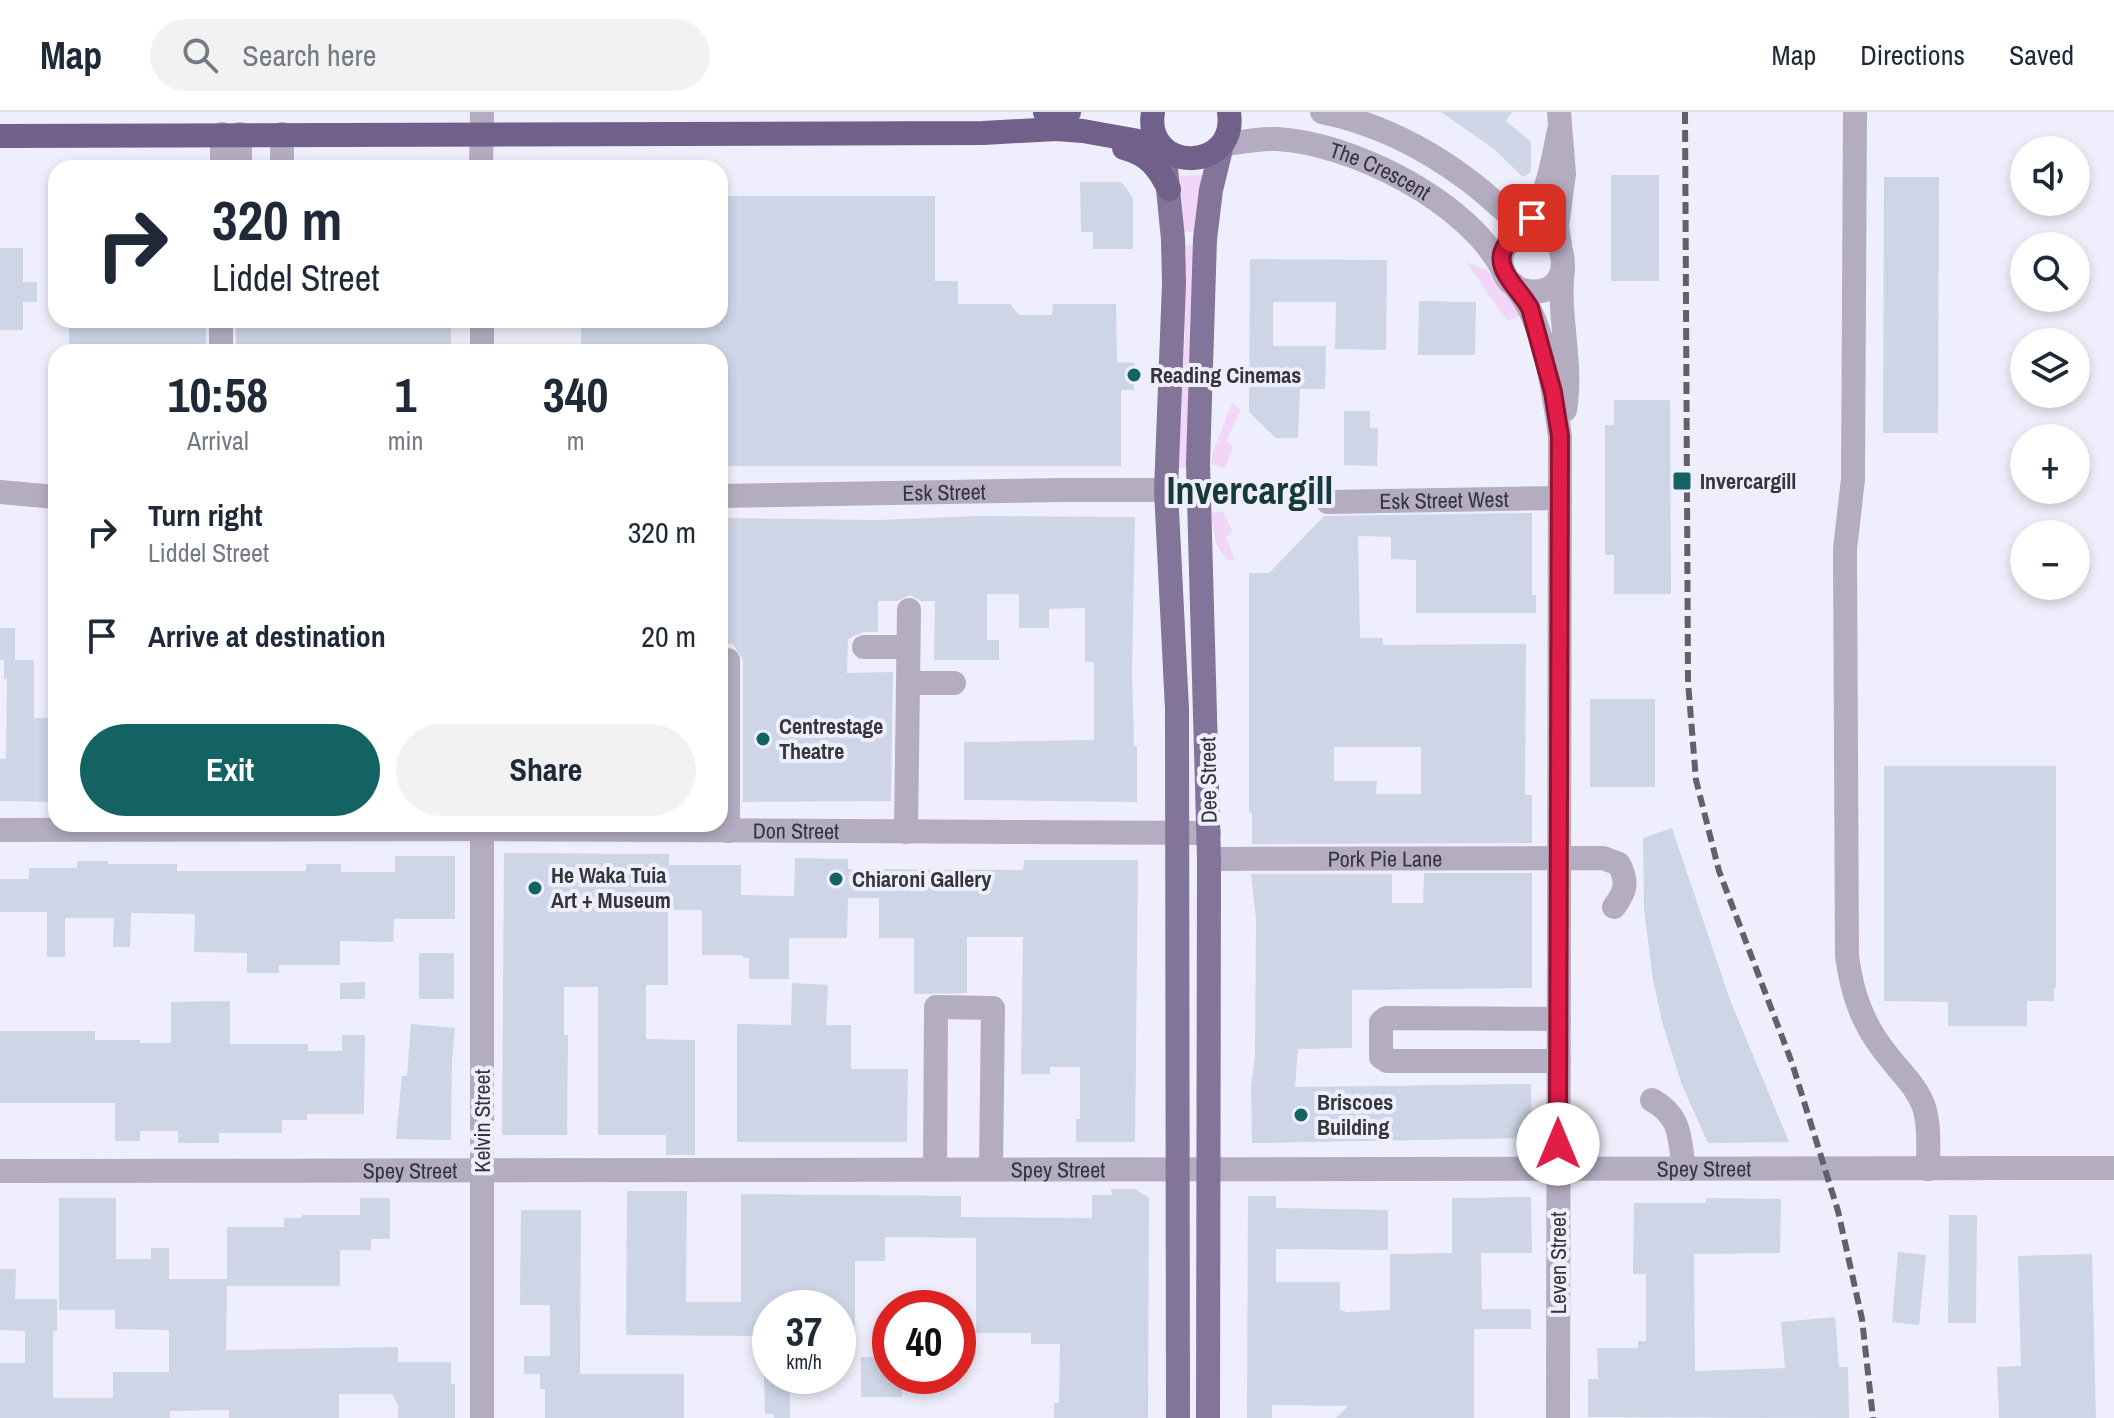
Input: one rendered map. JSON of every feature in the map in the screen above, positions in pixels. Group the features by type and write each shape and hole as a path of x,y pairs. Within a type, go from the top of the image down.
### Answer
{"highway":[{"path":"1045,112 1069,112"},
{"path":"1153,112 1153,132 1161,145 1180,158 1191,160 1203,158 1222,145 1230,126 1229,112"},
{"path":"0,136 282,134 482,123 983,133 1081,139 1129,149 1151,160 1169,189"},
{"path":"983,133 1056,129 1161,145"}],"main road":[{"name":"Dee Street","path":"1161,145 1173,239 1174,323 1166,490 1176,666 1178,1418"},
{"name":"Dee Street","path":"1208,1418 1209,833 1198,463 1205,239 1211,190 1222,145"}],"street":[{"name":"The Crescent","path":"1322,112 1364,123 1427,151 1534,235"},
{"path":"1855,112 1853,479 1845,549 1847,956 1858,1008 1871,1033 1911,1083 1924,1107 1928,1169"},
{"path":"1534,235 1559,121"},
{"path":"1534,235 1564,261 1554,284 1546,289 1528,291 1508,278 1502,255 1534,235 1557,226 1564,174 1559,121"},
{"path":"481,160 482,123"},
{"path":"224,160 231,134"},
{"path":"231,134 238,160"},
{"path":"282,134 282,160"},
{"name":"The Crescent","path":"1222,145 1264,139 1292,140 1345,153 1386,170 1445,207 1496,257 1508,278"},
{"path":"1469,181 1516,200 1532,199 1542,194"},
{"name":"Leven Street","path":"1560,436 1567,397 1561,299 1563,269"},
{"name":"Leven Street","path":"1508,278 1525,298 1538,332 1560,436 1558,1418"},
{"name":"Esk Street","path":"728,496 1166,490"},
{"path":"0,492 48,496"},
{"name":"Esk Street West","path":"1328,502 1560,498"},
{"path":"906,832 909,610"},
{"path":"864,647 908,647"},
{"path":"728,660 728,831"},
{"path":"908,683 954,683"},
{"name":"Don Street","path":"0,830 48,830"},
{"name":"Don Street","path":"728,831 1209,833"},
{"name":"Kelvin Street","path":"482,832 482,1418"},
{"name":"Pork Pie Lane","path":"1209,859 1603,858 1619,864 1626,878 1625,892 1614,907"},
{"path":"935,1169 936,1007 993,1008 991,1169"},
{"path":"1559,1019 1386,1018 1381,1022 1381,1057 1387,1061 1559,1061"},
{"path":"1652,1100 1669,1109 1678,1130 1684,1169"},
{"name":"Spey Street","path":"0,1171 2114,1168"}],"shaded area":[{"path":"1203,175 1196,232 1184,232 1179,176"},
{"path":"1183,245 1194,245 1188,468 1177,468 1185,337"},
{"path":"1466,262 1486,269 1525,314 1507,321"},
{"path":"1232,403 1241,410 1226,441 1233,447 1225,468 1211,464"},
{"path":"1222,511 1233,531 1226,537 1235,560 1227,560 1216,544 1211,513"}],"building":[{"path":"1441,112 1512,112 1506,121 1531,142 1531,172 1523,177 1494,149"},
{"path":"1611,175 1659,175 1659,281 1611,281"},
{"path":"1884,177 1939,177 1938,433 1883,433"},
{"path":"1080,182 1121,182 1127,189 1133,198 1133,249 1093,249 1093,232 1081,232"},
{"path":"728,196 935,196 935,281 958,281 958,304 1010,304 1019,315 1052,315 1053,304 1116,304 1117,362 1134,363 1134,390 1121,390 1121,466 728,466 728,344 581,344 581,328 728,328"},
{"path":"0,248 23,248 23,282 37,282 37,302 23,302 23,330 0,330"},
{"path":"1250,259 1387,260 1386,350 1335,349 1336,302 1273,302 1273,346 1326,346 1325,389 1300,389 1298,438 1276,438 1249,412"},
{"path":"1419,301 1476,302 1475,355 1418,355"},
{"path":"69,328 206,328 206,344 69,344"},
{"path":"236,328 451,328 451,344 236,344"},
{"path":"1614,400 1670,400 1671,594 1614,594 1614,555 1605,555 1605,425 1614,425"},
{"path":"1344,411 1370,411 1370,428 1378,428 1377,466 1344,465"},
{"path":"1532,513 1532,595 1536,595 1536,613 1416,613 1416,560 1391,559 1391,537 1358,536 1360,638 1383,638 1383,645 1526,644 1525,795 1532,795 1532,843 1252,844 1252,813 1249,813 1249,573 1269,573 1324,516","holes":["1334,747 1421,747 1421,794 1376,794 1377,781 1334,781"]},
{"path":"978,516 1135,517 1132,673 1137,802 964,800 964,742 1094,740 1094,662 1085,662 1085,608 1049,609 1049,628 1019,628 1019,594 987,594 987,640 999,640 999,660 934,660 935,601 921,601 910,595 897,601 878,601 878,632 863,632 848,639 847,673 893,672 891,801 743,802 743,660 733,644 728,644 728,518 879,520"},
{"path":"0,628 15,628 15,660 0,660"},
{"path":"4,660 34,660 34,718 48,718 48,802 0,801 0,759 6,759 7,679 4,679"},
{"path":"1590,699 1655,699 1655,787 1590,787"},
{"path":"1884,766 2056,766 2056,988 2054,1001 2027,1001 2027,1026 1948,1026 1948,1002 1884,1001"},
{"path":"1672,828 1730,1000 1789,1142 1708,1143 1682,1085 1653,980 1644,909 1643,838"},
{"path":"504,853 669,854 669,865 741,865 741,895 794,896 795,858 848,859 848,869 1023,870 1024,860 1138,860 1135,1142 1076,1142 1076,1119 1080,1119 1080,1067 1050,1067 1050,1074 1021,1074 1023,937 967,937 967,993 914,994 914,938 879,938 879,898 848,898 847,938 789,938 789,979 749,979 749,958 743,958 743,955 702,955 702,910 668,910 668,985 646,985 646,1039 695,1040 695,1155 666,1155 666,1135 598,1135 598,987 564,987 564,1035 568,1035 567,1135 502,1135"},
{"path":"395,856 455,856 455,919 394,919 393,942 340,941 340,965 279,965 279,973 247,973 247,953 194,952 195,914 131,913 130,947 113,947 114,918 65,918 65,957 47,957 47,912 0,912 0,879 29,879 29,868 77,868 77,861 177,864 177,871 306,871 306,864 341,864 341,872 395,872"},
{"path":"1424,873 1532,873 1532,988 1352,990 1352,1048 1298,1049 1295,1087 1531,1084 1532,1138 1252,1143 1256,919 1251,874 1392,874 1392,903 1423,903"},
{"path":"419,953 454,953 454,999 419,999"},
{"path":"365,982 365,999 340,999 340,983"},
{"path":"792,983 828,985 826,1025 851,1025 851,1069 908,1069 907,1142 737,1142 737,1024 791,1025"},
{"path":"230,1001 230,1044 308,1044 308,1051 342,1051 342,1035 365,1035 364,1114 307,1114 307,1120 282,1120 282,1133 219,1133 219,1143 178,1143 178,1131 140,1131 140,1141 115,1141 115,1103 0,1103 0,1031 95,1031 95,1040 171,1043 171,1002"},
{"path":"411,1024 455,1028 451,1140 396,1139 402,1076 407,1076"},
{"path":"1111,1189 1135,1189 1149,1198 1148,1418 1054,1418 1054,1403 1059,1403 1060,1344 1031,1344 1031,1333 976,1333 976,1238 885,1237 885,1261 855,1261 855,1290 752,1290 752,1336 626,1335 627,1191 687,1191 686,1302 741,1302 741,1194 961,1196 961,1217 1092,1218 1092,1195 1112,1195"},
{"path":"1248,1196 1276,1196 1276,1208 1388,1210 1388,1250 1276,1249 1276,1282 1340,1282 1340,1310 1347,1312 1390,1310 1390,1254 1452,1253 1452,1198 1531,1197 1532,1253 1481,1253 1482,1309 1531,1309 1531,1329 1474,1329 1474,1418 1336,1418 1348,1406 1272,1405 1272,1418 1247,1418"},
{"path":"59,1198 116,1198 116,1259 151,1259 151,1248 169,1248 169,1279 227,1279 227,1227 284,1227 284,1218 302,1218 302,1215 360,1215 360,1198 390,1198 390,1239 371,1239 371,1250 340,1250 340,1286 227,1286 226,1350 398,1347 398,1362 451,1362 451,1384 455,1384 455,1418 398,1418 398,1405 392,1394 339,1394 339,1418 229,1418 229,1410 170,1411 170,1418 0,1418 0,1363 25,1363 25,1331 0,1330 0,1269 16,1269 15,1299 57,1299 57,1331 53,1331 53,1398 113,1398 113,1372 169,1372 169,1330 115,1329 115,1310 59,1310"},
{"path":"1706,1198 1781,1199 1780,1253 1694,1254 1695,1371 1785,1368 1781,1322 1835,1317 1839,1367 1848,1367 1849,1418 1588,1417 1588,1379 1598,1379 1597,1348 1638,1348 1638,1341 1646,1341 1646,1274 1633,1274 1634,1203 1706,1203"},
{"path":"521,1210 581,1210 580,1374 684,1374 684,1418 545,1418 545,1389 540,1389 540,1374 524,1374 524,1356 550,1356 550,1305 520,1305"},
{"path":"1949,1215 1977,1215 1976,1323 1948,1323"},
{"path":"1898,1252 1926,1255 1919,1325 1892,1322"},
{"path":"2092,1254 2096,1418 1999,1418 1997,1367 2021,1366 2018,1256"},
{"path":"861,1357 872,1357 872,1394 902,1394 902,1397 861,1397"},
{"path":"764,1394 790,1394 790,1418 774,1418 774,1414 765,1414"}],"railway":[{"path":"1685,112 1688,682 1696,780 1719,871 1792,1063 1838,1211 1862,1319 1873,1418"}],"place":[{"name":"Reading Cinemas","path":"1134,375"},
{"name":"Invercargill","path":"1682,481"},
{"name":"Centrestage Theatre","path":"763,739"},
{"name":"Chiaroni Gallery","path":"836,879"},
{"name":"He Waka Tuia Art + Museum","path":"535,888"},
{"name":"Briscoes Building","path":"1301,1115"}],"district":[{"name":"Invercargill","path":"1250,491"}],"route":[{"path":"1532,218 1509,240 1502,255 1502,264 1507,279 1530,308 1553,392 1560,436 1558,1144"}]}
